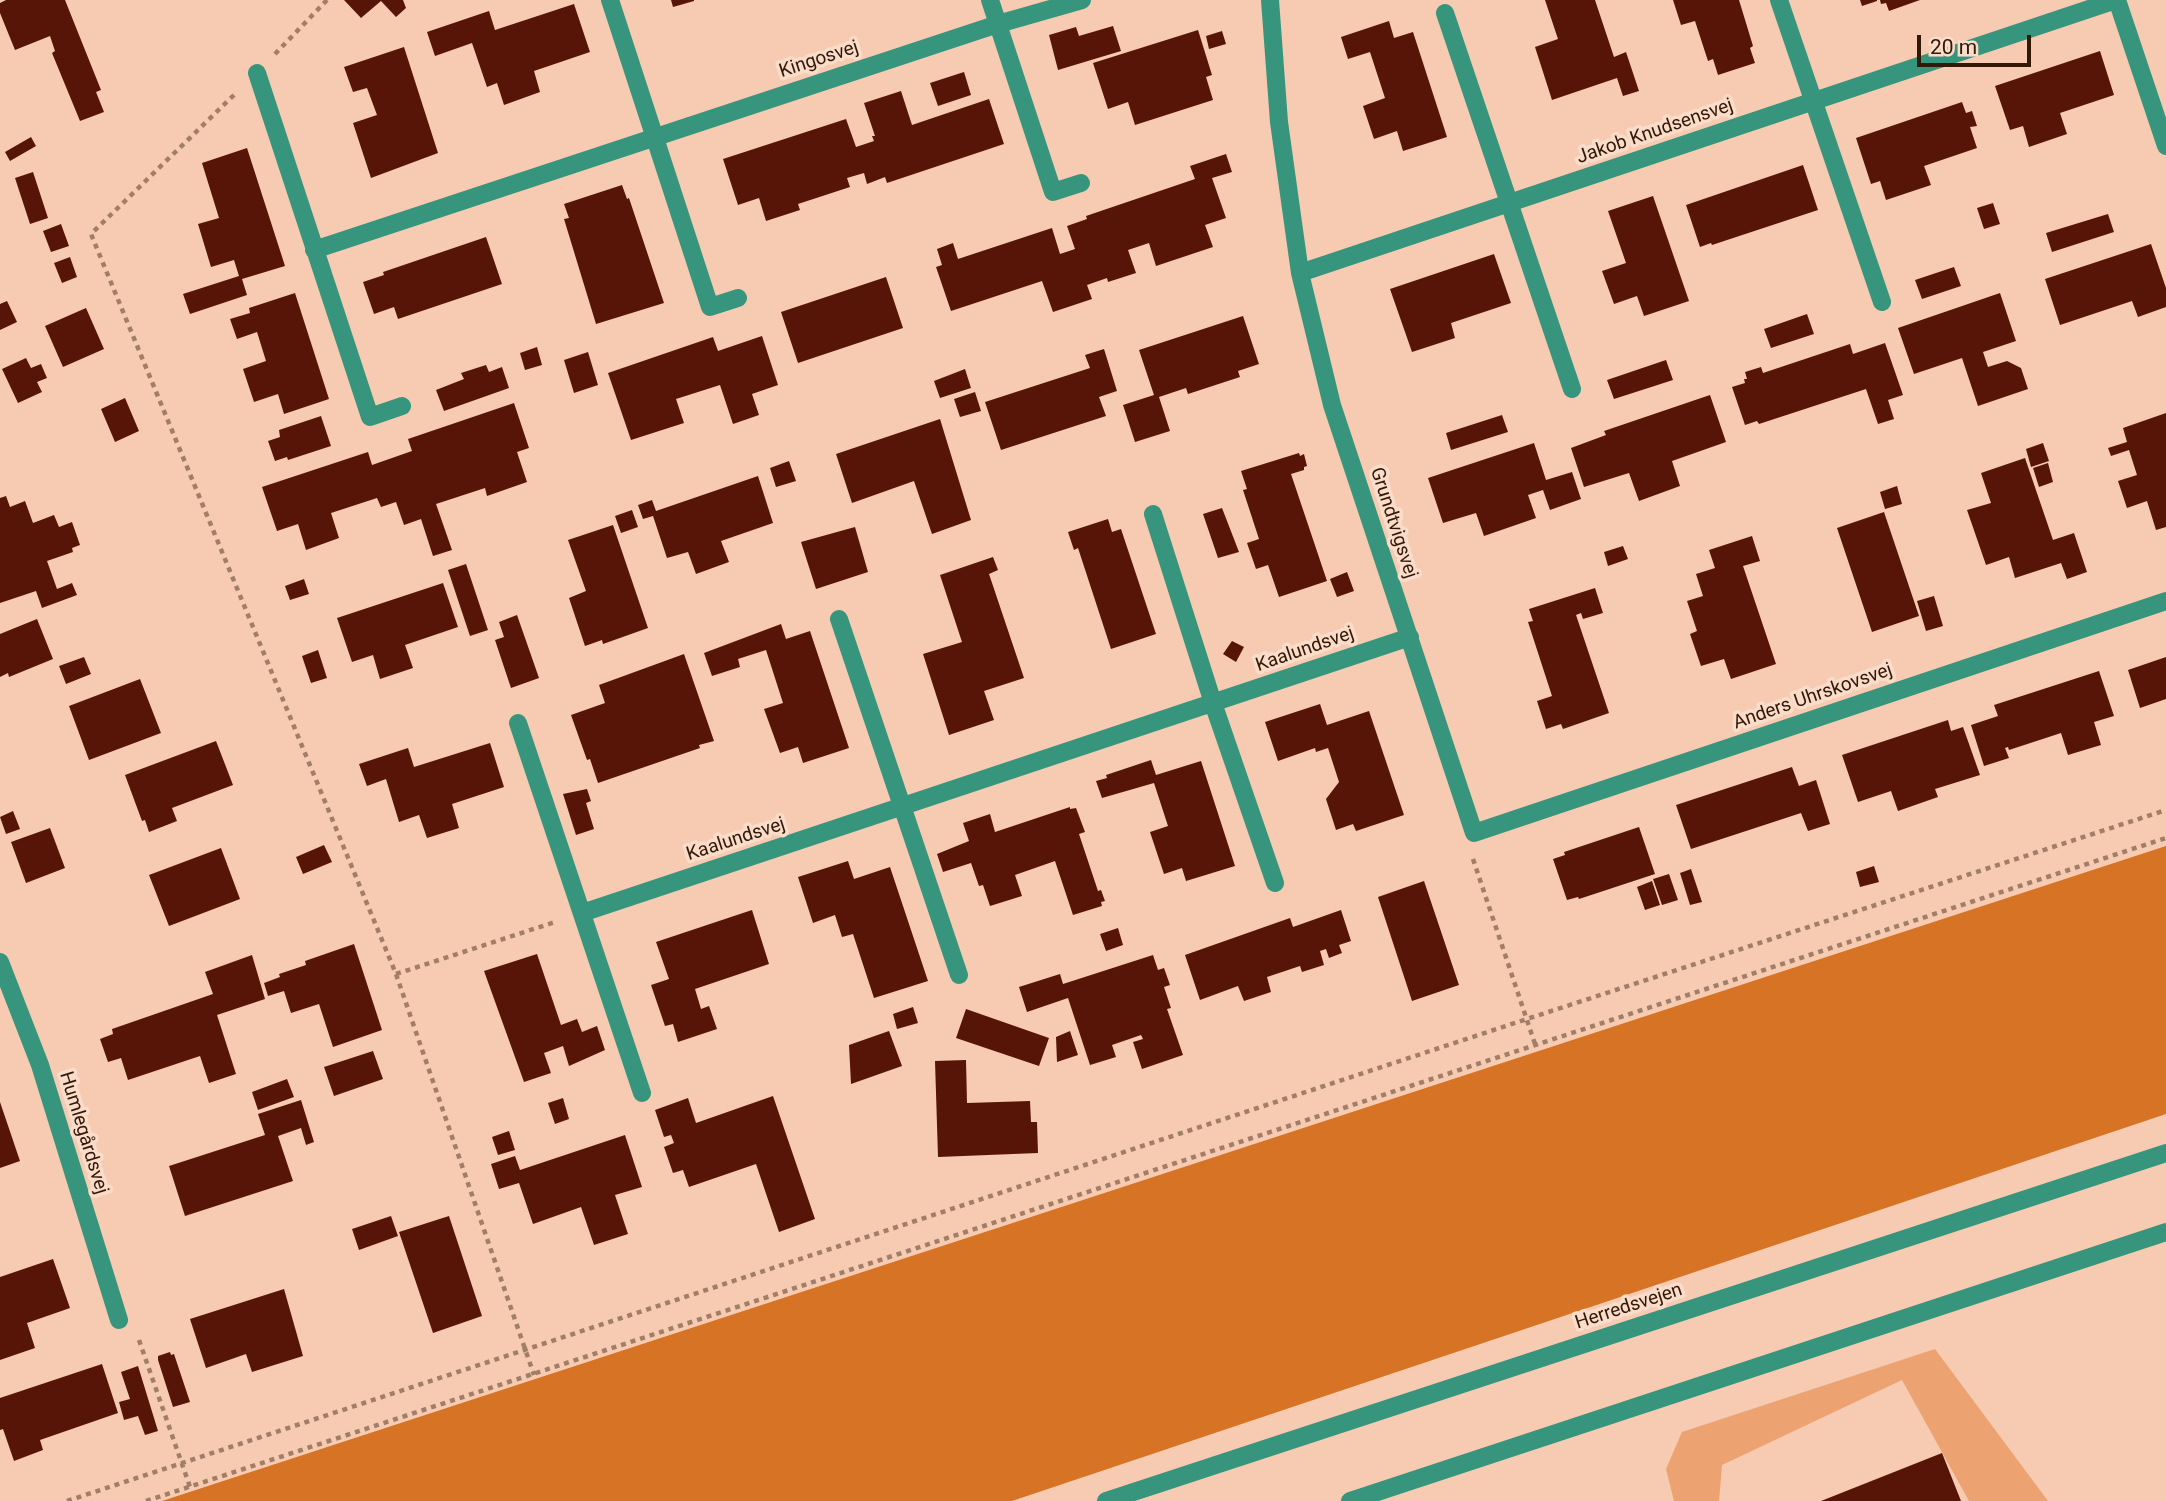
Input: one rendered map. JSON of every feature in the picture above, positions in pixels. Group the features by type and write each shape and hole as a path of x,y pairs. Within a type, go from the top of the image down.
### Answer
{"street":[{"path":"610,0 710,307 738,298"},
{"path":"990,0 1053,192 1081,183"},
{"name":"Kingosvej","path":"314,250 998,24 1082,0"},
{"name":"Grundtvigsvej","path":"1270,0 1279,122 1300,274 1332,405 1474,833"},
{"path":"1779,0 1882,302"},
{"name":"Jakob Knudsensvej","path":"1300,274 2116,0 2166,146"},
{"path":"1445,13 1572,389"},
{"path":"257,73 370,417 402,406"},
{"path":"1153,514 1213,703 1275,883"},
{"name":"Anders Uhrskovsvej","path":"1474,833 2166,601"},
{"path":"839,619 959,975"},
{"name":"Kaalundsvej","path":"582,913 1409,637"},
{"path":"518,723 642,1093"},
{"name":"Humlegårdsvej","path":"0,962 40,1065 119,1320"},
{"name":"Herredsvejen","path":"1106,1501 2166,1153"},
{"path":"1350,1501 2166,1232"}],"path":[{"path":"327,0 257,73 91,234 396,974 534,1375"},
{"path":"67,1501 1527,1018 2166,810"},
{"path":"1474,833 1471,852 1535,1044"},
{"path":"146,1501 2166,838"},
{"path":"396,974 582,913"},
{"path":"119,1320 138,1337 190,1487"}],"shaded area":[{"path":"2166,846 2166,1114 1012,1501 162,1501"},
{"path":"1935,1349 2048,1501 1969,1501 1902,1380 1722,1465 1719,1501 1674,1501 1666,1469 1682,1432"}],"building":[{"path":"6,0 65,0 101,90 96,92 104,112 80,121 52,53 55,51 50,36 15,50 0,13 0,3"},
{"path":"344,0 403,0 406,8 396,17 381,1 361,18"},
{"path":"671,0 694,0 694,1 673,7"},
{"path":"1545,0 1595,0 1614,57 1626,52 1639,91 1623,96 1617,78 1552,100 1535,47 1558,39"},
{"path":"1673,0 1739,0 1753,46 1750,48 1755,63 1718,75 1713,59 1708,61 1695,21 1681,25"},
{"path":"1860,0 1877,0 1877,1 1862,6"},
{"path":"1880,0 1920,0 1889,11 1886,3 1881,4"},
{"path":"574,4 590,52 534,71 540,92 504,105 497,83 487,87 472,43 435,56 427,32 489,11 495,30"},
{"path":"1389,21 1394,38 1413,32 1447,137 1403,151 1397,131 1374,139 1363,106 1385,98 1370,52 1348,59 1341,37"},
{"path":"1113,26 1121,51 1058,70 1049,35 1076,27 1079,36"},
{"path":"1198,30 1212,75 1206,77 1213,100 1135,125 1128,102 1108,109 1093,63"},
{"path":"1222,31 1226,44 1209,49 1206,36"},
{"path":"404,47 438,153 371,178 353,123 377,115 367,88 353,92 344,67"},
{"path":"2100,51 2114,95 2060,113 2067,134 2029,147 2023,126 2010,130 1995,86"},
{"path":"964,72 971,95 938,106 930,83"},
{"path":"901,91 912,125 989,99 1004,144 887,183 885,177 867,184 864,173 847,178 850,187 798,204 800,210 766,221 759,198 738,205 723,159 846,119 856,147 874,141 872,136 875,136 864,103"},
{"path":"1962,102 1966,113 1972,111 1977,126 1970,127 1977,148 1924,166 1931,185 1886,200 1880,181 1871,184 1856,138"},
{"path":"31,137 36,146 10,161 5,152"},
{"path":"247,148 285,266 242,279 247,295 190,314 183,294 239,276 234,260 211,267 198,224 219,218 202,163"},
{"path":"1226,154 1232,172 1212,178 1226,218 1205,225 1213,247 1156,266 1149,243 1128,250 1136,273 1087,285 1092,299 1053,312 1042,281 951,311 936,267 942,265 937,249 953,243 958,259 1052,228 1060,254 1075,249 1067,226 1087,219 1086,216 1195,179 1190,166"},
{"path":"1803,165 1818,210 1700,247 1686,205"},
{"path":"33,172 48,218 30,224 15,178"},
{"path":"622,185 627,199 629,198 664,303 596,324 564,219 569,218 564,204"},
{"path":"1653,196 1689,301 1644,316 1637,296 1614,304 1602,271 1626,263 1608,211"},
{"path":"1993,203 2000,224 1984,229 1977,208"},
{"path":"2108,214 2114,232 2052,252 2046,233"},
{"path":"61,224 69,246 51,252 43,231"},
{"path":"486,237 502,284 398,319 394,307 374,314 363,282 384,275 383,272"},
{"path":"2151,244 2166,288 2166,307 2138,317 2132,301 2060,325 2045,279"},
{"path":"1494,254 1511,303 1451,323 1455,338 1412,352 1390,289"},
{"path":"70,257 77,277 62,283 54,263"},
{"path":"1954,267 1961,286 1922,299 1915,280"},
{"path":"886,277 903,328 798,363 781,312"},
{"path":"295,293 329,399 284,414 278,394 254,402 243,369 266,361 257,332 237,339 230,319 250,313 249,308"},
{"path":"2000,293 2016,341 1983,352 1988,367 2007,361 2021,368 2028,389 1978,406 1962,358 1914,374 1898,328"},
{"path":"7,301 17,322 0,330 0,304"},
{"path":"86,308 104,349 63,367 45,326"},
{"path":"1807,314 1814,334 1771,348 1764,329"},
{"path":"1243,316 1259,364 1238,371 1240,377 1188,394 1186,388 1159,397 1170,431 1135,442 1123,405 1154,395 1139,350"},
{"path":"762,336 778,385 752,394 759,415 733,424 720,385 676,399 684,423 631,440 608,373 713,337 718,351"},
{"path":"1885,343 1903,395 1888,400 1894,419 1878,424 1866,389 1759,424 1757,421 1745,425 1732,387 1745,383 1745,372 1761,367 1763,373 1850,344 1853,354"},
{"path":"537,347 542,365 525,370 520,353"},
{"path":"1104,349 1117,391 1099,397 1106,416 1001,450 985,402 1090,368 1085,355"},
{"path":"588,352 598,385 574,393 564,360"},
{"path":"26,358 31,368 41,364 47,378 37,382 42,392 18,403 2,369"},
{"path":"1666,360 1673,380 1614,399 1607,380"},
{"path":"486,365 489,372 502,367 509,388 444,411 436,390 464,379 461,373"},
{"path":"965,369 971,388 940,398 934,381"},
{"path":"975,392 981,411 960,417 954,399"},
{"path":"1710,395 1726,442 1672,461 1680,486 1639,501 1629,473 1584,487 1571,448 1606,435 1604,431"},
{"path":"125,398 139,431 115,442 101,409"},
{"path":"514,403 529,448 517,452 527,482 487,496 485,488 436,504 452,550 433,556 421,519 404,525 396,502 381,507 377,498 331,513 339,538 306,550 298,524 277,531 262,487 368,452 372,465 412,451 408,439"},
{"path":"2166,413 2166,527 2156,530 2147,501 2127,508 2118,481 2137,475 2129,450 2111,456 2108,448 2127,442 2123,428"},
{"path":"1502,415 1508,432 1451,450 1446,433"},
{"path":"321,416 331,446 288,460 287,457 275,461 268,441 280,437 279,430"},
{"path":"940,419 971,520 932,534 914,481 852,503 836,454"},
{"path":"1534,443 1546,480 1572,472 1581,499 1550,510 1543,490 1528,495 1536,518 1484,536 1476,513 1443,523 1428,478"},
{"path":"2043,443 2049,461 2031,467 2026,449"},
{"path":"1299,453 1300,456 1304,454 1307,466 1304,470 1291,474 1327,581 1279,597 1268,565 1256,569 1247,543 1259,539 1243,490 1247,489 1241,471"},
{"path":"2025,458 2053,540 2074,533 2087,572 2067,579 2061,563 2015,578 2009,557 1986,565 1967,510 1991,503 1981,473"},
{"path":"789,461 796,481 776,487 770,468"},
{"path":"2048,463 2053,482 2039,487 2033,468"},
{"path":"758,476 773,523 721,541 729,562 696,574 688,552 667,558 653,516 643,519 638,505 652,500 656,511"},
{"path":"1897,486 1902,504 1885,509 1880,492"},
{"path":"6,496 10,507 25,501 33,523 54,515 59,527 72,522 80,545 72,548 73,552 47,561 57,589 72,583 77,595 42,608 36,591 0,603 0,498"},
{"path":"1222,508 1239,552 1218,558 1203,514"},
{"path":"632,510 638,527 621,533 615,516"},
{"path":"1884,512 1919,616 1872,632 1837,528"},
{"path":"1108,519 1112,532 1121,529 1156,634 1111,649 1078,548 1074,550 1068,532"},
{"path":"613,525 648,628 603,644 602,640 585,646 569,598 586,591 568,540"},
{"path":"855,527 868,572 816,589 801,542"},
{"path":"1752,536 1760,561 1743,566 1776,664 1731,679 1724,659 1701,666 1690,634 1697,631 1687,601 1703,596 1696,574 1715,568 1709,550"},
{"path":"1623,546 1628,559 1608,566 1604,552"},
{"path":"993,557 998,570 989,574 1024,678 984,691 994,720 949,735 923,654 962,642 940,575"},
{"path":"466,564 488,630 470,636 448,570"},
{"path":"1347,572 1354,591 1337,597 1330,579"},
{"path":"304,579 309,594 290,600 285,586"},
{"path":"443,583 458,627 405,645 413,668 380,679 373,655 352,662 337,618"},
{"path":"1595,588 1603,613 1583,619 1581,613 1576,615 1609,713 1563,729 1561,724 1546,729 1537,701 1552,696 1528,622 1533,621 1529,609"},
{"path":"1934,596 1943,626 1926,631 1917,601"},
{"path":"517,615 539,678 511,688 495,640 504,637 499,622"},
{"path":"37,619 53,659 9,677 8,673 0,677 0,634"},
{"path":"781,624 786,639 810,631 849,748 803,763 798,747 780,753 764,709 783,703 766,650 738,659 740,667 712,676 704,653"},
{"path":"1232,641 1244,647 1236,662 1223,654"},
{"path":"318,650 327,678 311,683 302,656"},
{"path":"684,654 714,741 598,783 571,715 605,703 599,685"},
{"path":"84,657 91,674 66,684 59,666"},
{"path":"2166,657 2166,699 2140,708 2128,670"},
{"path":"2099,671 2114,716 2094,722 2101,745 2068,755 2061,733 2009,750 2008,747 2005,748 2009,758 1984,766 1971,725 1998,716 1994,705"},
{"path":"140,679 161,733 89,760 69,706"},
{"path":"1320,704 1327,725 1369,711 1404,815 1356,831 1353,824 1336,830 1326,799 1339,782 1328,748 1316,752 1315,748 1278,761 1265,722"},
{"path":"1948,720 1951,731 1963,727 1980,775 1935,789 1938,797 1898,811 1891,791 1858,802 1842,755"},
{"path":"216,741 233,785 172,808 177,821 149,832 145,820 142,821 125,775"},
{"path":"490,743 504,787 452,804 459,828 427,838 419,815 399,822 386,779 367,786 359,764 408,748 414,767"},
{"path":"1151,760 1156,775 1201,761 1235,866 1186,881 1182,868 1164,874 1150,832 1168,826 1154,783 1102,798 1096,781"},
{"path":"1792,767 1799,786 1816,780 1830,824 1808,831 1801,813 1691,849 1676,805"},
{"path":"587,789 591,801 586,803 594,829 576,835 563,794"},
{"path":"1070,807 1076,808 1085,832 1079,834 1098,891 1101,890 1105,901 1101,902 1102,906 1073,915 1055,861 1015,875 1022,896 990,906 971,863 943,872 937,854 969,841 963,823 990,814 995,832"},
{"path":"13,811 20,829 6,834 0,817"},
{"path":"1639,827 1655,874 1579,899 1567,900 1553,859 1565,855 1564,852"},
{"path":"50,828 65,868 26,883 11,842"},
{"path":"324,845 332,862 303,874 296,857"},
{"path":"221,848 240,899 169,926 149,875"},
{"path":"848,861 854,879 890,867 928,981 874,998 853,934 842,937 835,915 813,923 798,877"},
{"path":"1874,866 1879,882 1860,887 1856,872"},
{"path":"1691,869 1702,902 1690,905 1680,873"},
{"path":"1669,874 1678,900 1662,905 1653,879"},
{"path":"1424,881 1459,985 1412,1001 1378,897"},
{"path":"1652,881 1660,905 1645,910 1637,887"},
{"path":"752,910 769,964 695,989 701,1009 709,1006 717,1029 678,1042 673,1024 665,1026 651,985 669,979 656,942"},
{"path":"1341,910 1351,941 1339,945 1342,953 1329,958 1326,949 1320,951 1324,965 1302,972 1300,966 1267,977 1271,992 1244,1001 1238,986 1200,1000 1185,955 1290,918 1293,927"},
{"path":"1118,928 1123,945 1106,951 1100,934"},
{"path":"354,944 382,1030 333,1047 319,1004 291,1013 284,991 268,996 264,983 280,977 279,974 306,965 305,961"},
{"path":"537,954 561,1025 577,1019 582,1032 597,1026 605,1050 569,1066 563,1046 544,1053 551,1073 524,1082 484,971"},
{"path":"252,955 265,999 217,1015 236,1074 209,1083 200,1056 128,1080 121,1058 108,1062 100,1039 113,1034 112,1029 213,994 205,972"},
{"path":"1153,955 1158,970 1164,968 1170,985 1164,987 1171,1008 1167,1009 1183,1055 1142,1069 1133,1042 1143,1039 1141,1035 1112,1045 1116,1057 1090,1065 1068,998 1027,1012 1019,987 1060,974 1063,984"},
{"path":"913,1007 918,1023 897,1029 893,1014"},
{"path":"966,1009 1049,1038 1039,1066 956,1038"},
{"path":"889,1031 902,1066 851,1084 849,1045"},
{"path":"1070,1031 1078,1055 1057,1062 1056,1037"},
{"path":"373,1051 383,1079 334,1096 324,1067"},
{"path":"966,1060 967,1103 1030,1101 1031,1122 1037,1122 1038,1153 938,1157 935,1061"},
{"path":"287,1079 294,1097 258,1110 252,1092"},
{"path":"773,1096 815,1219 779,1232 756,1164 689,1187 683,1170 673,1173 664,1147 674,1143 671,1135 664,1137 655,1110 688,1098 696,1123"},
{"path":"563,1098 569,1119 555,1124 548,1103"},
{"path":"301,1100 314,1142 306,1145 301,1128 278,1136 293,1181 185,1216 169,1166 265,1135 258,1114"},
{"path":"0,1102 20,1161 0,1168"},
{"path":"509,1131 515,1150 498,1155 492,1137"},
{"path":"625,1135 642,1187 615,1195 628,1234 594,1245 581,1207 533,1224 519,1183 499,1189 491,1164 515,1156 520,1170"},
{"path":"391,1216 398,1236 359,1250 352,1229"},
{"path":"449,1216 482,1316 433,1333 399,1232"},
{"path":"53,1259 70,1308 27,1323 35,1348 0,1360 0,1277"},
{"path":"284,1289 303,1356 252,1372 246,1354 206,1368 190,1319"},
{"path":"170,1352 171,1355 174,1354 190,1402 173,1407 158,1360 158,1356"},
{"path":"102,1364 118,1413 40,1440 43,1450 14,1461 3,1429 0,1430 0,1398"},
{"path":"138,1366 158,1431 145,1435 138,1416 124,1420 119,1402 130,1399 121,1372"},
{"path":"1942,1453 1961,1501 1821,1501"}]}
